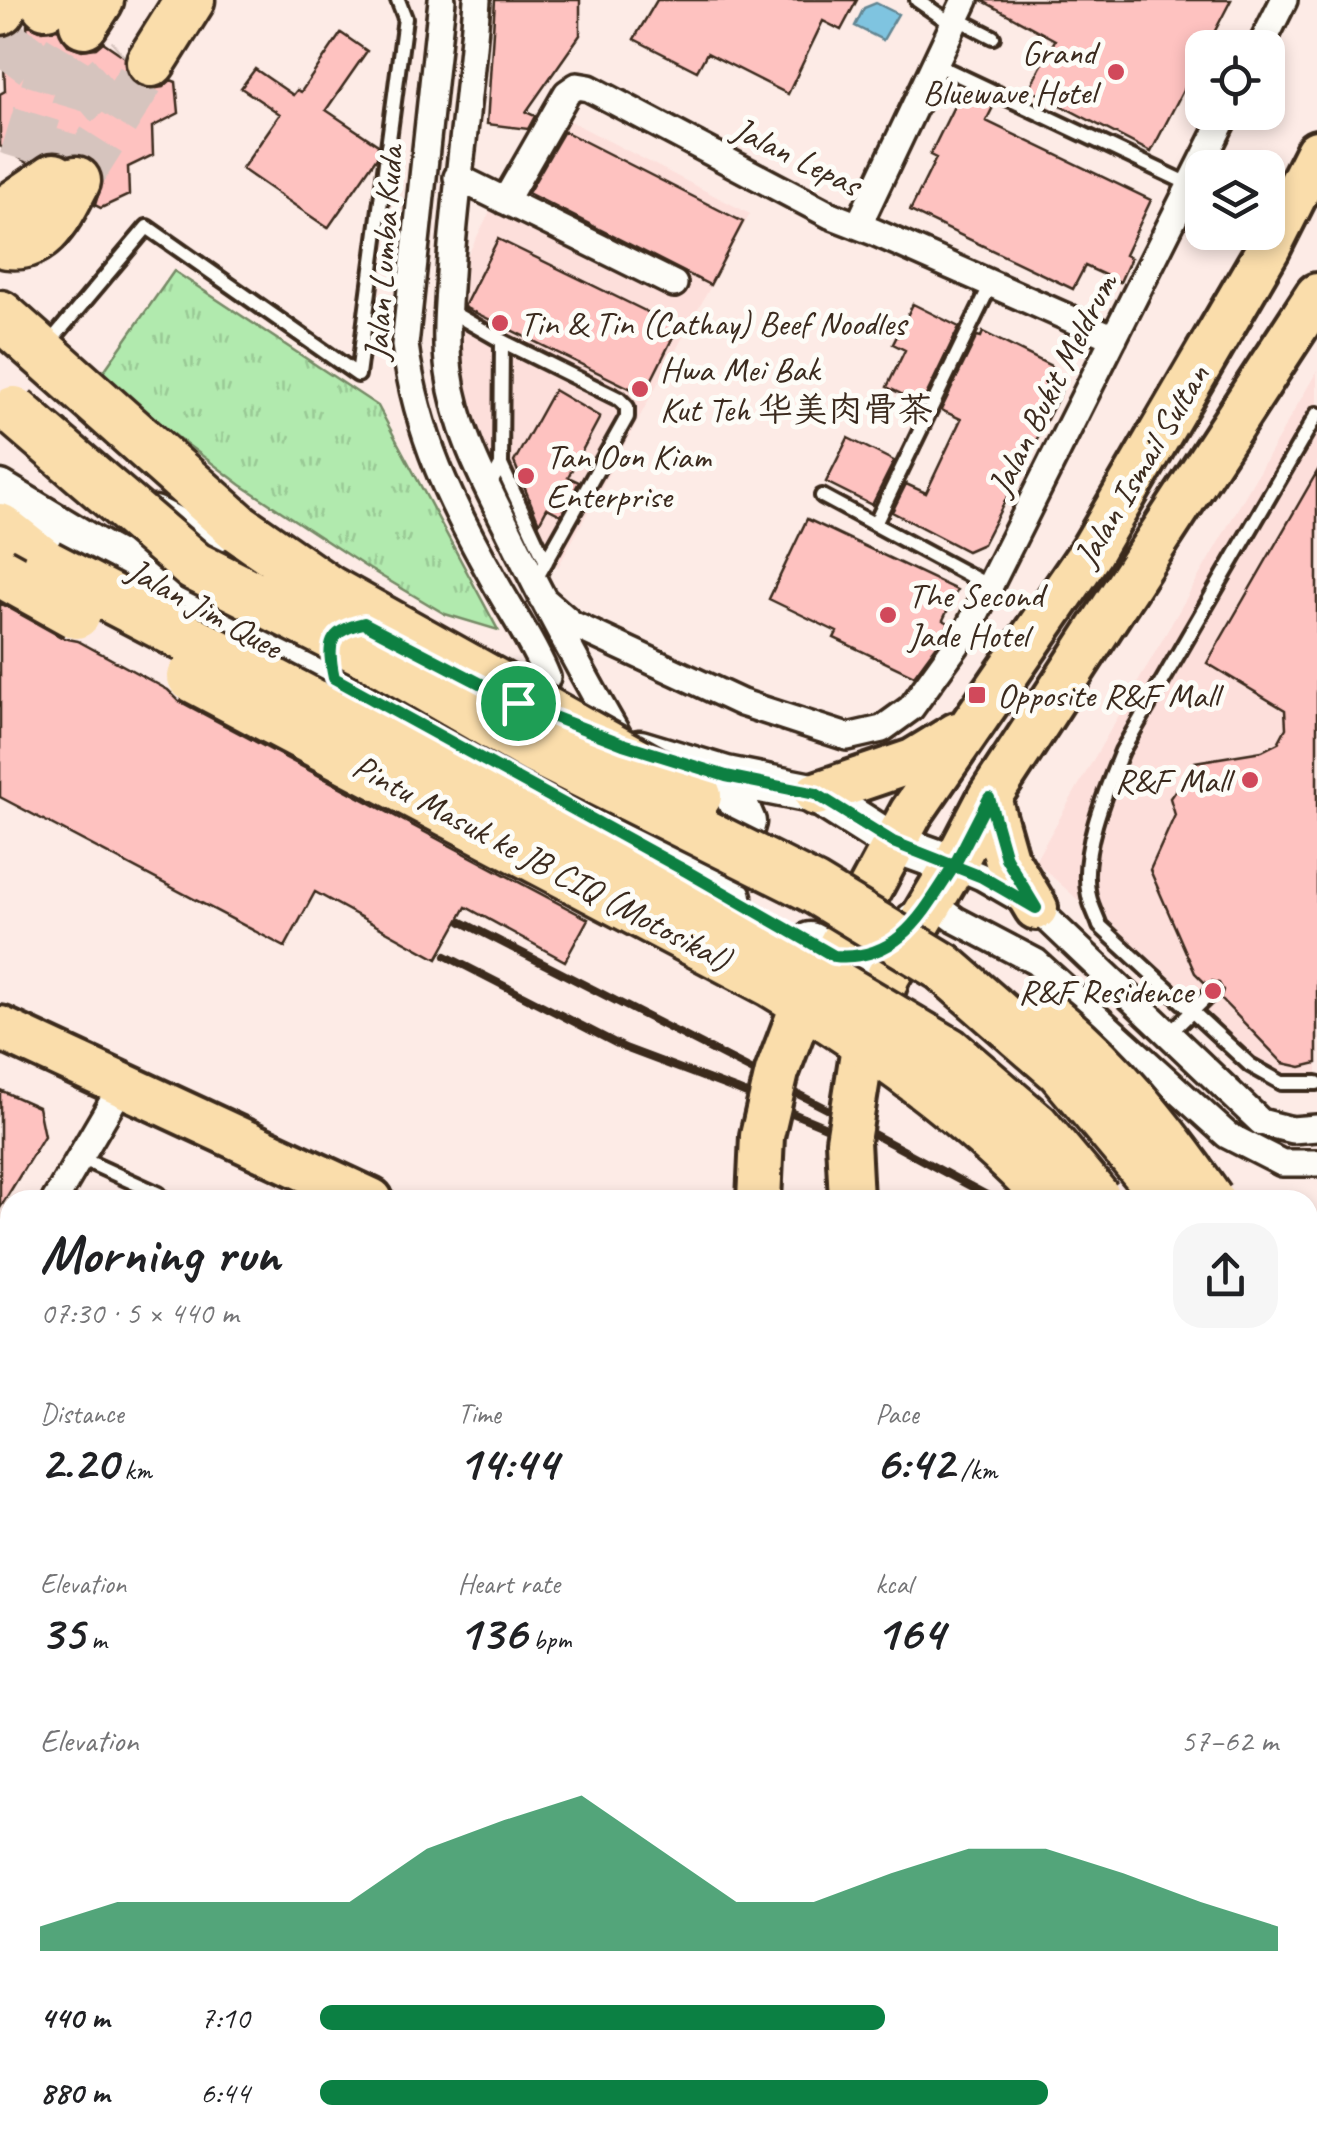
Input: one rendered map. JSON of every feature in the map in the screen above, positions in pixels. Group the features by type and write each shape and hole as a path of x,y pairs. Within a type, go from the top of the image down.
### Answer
{"highway":[{"path":"160,0 140,60 190,0"},
{"path":"0,10 57,6"},
{"path":"0,216 38,173"},
{"path":"0,242 21,245 38,238 52,225 38,173"},
{"path":"0,315 239,528 328,590 783,844 854,879 981,962 1082,1045 1124,1088 1202,1190"},
{"path":"0,346 220,544 356,652"},
{"path":"0,399 194,566 534,749 813,888 943,967 1060,1070 1162,1190"},
{"path":"0,528 47,565"},
{"path":"0,538 710,911 932,1042 1035,1126 1089,1190"},
{"name":"Pintu Masuk ke JB CIQ (Motosikal)","path":"0,572 254,712 771,982 852,1031 925,1083 1008,1152 1043,1190"}],"main road":[{"name":"Jalan Ismail Sultan","path":"759,1190 762,1136 776,1072 803,1006 834,956 893,842 967,728 1091,552 1258,266 1317,152"},
{"name":"Jalan Ismail Sultan","path":"850,1190 848,1141 862,1052 888,976 954,866 989,798 1317,295"},
{"name":"Jalan Jim Quee","path":"0,422 136,506 670,863 834,956"},
{"name":"Jalan Jim Quee","path":"0,490 106,554 356,652 518,703 623,744 726,776 816,794 893,842 954,866"},
{"path":"816,794 913,761 967,728"},
{"path":"670,863 706,858 728,850 740,840 746,822 726,776"},
{"path":"989,798 1006,858 1036,908"},
{"path":"834,956 855,958 889,946 930,901"},
{"path":"774,922 799,953 808,974 803,1006"},
{"path":"0,1028 350,1190"}],"street":[{"name":"Jalan Lumba Kuda","path":"442,0 405,345 412,394 439,473 471,540 547,677 539,696 518,703"},
{"name":"Jalan Lumba Kuda","path":"477,0 472,80 457,177 448,370 458,419 488,489 541,581 623,744"},
{"path":"1269,30 1284,0"},
{"path":"858,226 957,14"},
{"name":"Jalan Lepas","path":"505,200 567,93 577,86 589,88 812,206 1114,338"},
{"path":"457,177 674,284"},
{"name":"Jalan Bukit Meldrum","path":"932,683 968,628 1185,196"},
{"name":"Jalan Lumba Kuda","path":"541,581 572,624 742,703 847,737 882,729 911,708 932,683"},
{"path":"954,866 1036,908 1262,1122 1292,1130 1317,1128"},
{"path":"930,901 956,920 1036,962 1226,1135 1282,1163 1317,1163"},
{"path":"888,976 946,951 976,945 1007,946"},
{"path":"61,1190 123,1084"}],"lane":[{"path":"56,335 147,227 358,376 405,18 398,0"},
{"path":"917,0 957,14 992,37"},
{"path":"932,63 1185,181"},
{"path":"875,524 990,286"},
{"path":"448,310 620,399 626,407 627,417 541,581"},
{"path":"502,341 501,465 541,581"},
{"path":"1317,414 1122,751 1088,853 1088,895 1100,926 1250,1065 1282,1083 1317,1083"},
{"path":"488,489 501,465"},
{"path":"822,496 989,586"},
{"path":"1168,1035 1212,991"},
{"path":"80,1158 150,1190"}],"shaded area":[{"path":"543,107 750,214 558,567 489,472 460,399 453,284"},
{"path":"1317,371 1317,1076 1283,1078 1252,1057 1035,861"}],"green space":[{"path":"174,271 378,406 498,630 445,614 366,567 241,485 99,378"}],"water":[{"path":"876,3 898,14 883,40 855,26 864,8"}],"building":[{"path":"495,0 580,0 580,35 526,112 535,116 528,129 487,124"},
{"path":"657,0 857,0 841,30 823,21 788,94 707,53 697,71 634,39"},
{"name":"Grand Bluewave Hotel","path":"981,0 1231,0 1215,30 1185,30 1185,87 1151,152 1029,89 1055,40"},
{"path":"27,24 42,31 58,29 68,45 82,50 96,48 103,42 125,57 126,74 137,86 151,89 163,87 171,80 176,82 179,113 152,127 153,155 128,167 129,195 101,208 95,205 103,179 100,167 90,157 51,151 28,163 0,146 4,64 28,51"},
{"path":"341,33 367,51 326,110 378,145 377,157 328,228 242,169 280,114 241,88 255,69 293,95 297,90 301,92"},
{"path":"961,92 993,107 986,121 1151,200 1125,255 1131,258 1120,282 1085,266 1073,289 910,211 936,158 930,155"},
{"path":"564,131 743,222 710,285 528,193"},
{"path":"498,239 678,327 644,395 464,307"},
{"path":"913,304 959,327 922,404 887,387 905,350 893,344"},
{"path":"983,332 1051,366 1061,392 983,544 967,551 892,512 906,484 926,493 961,419 941,410 977,336 981,337"},
{"path":"554,390 600,417 568,477 579,482 561,515 547,508 539,523 514,462"},
{"path":"848,438 894,461 872,505 826,482"},
{"name":"R&F Mall","path":"1317,472 1317,1063 1301,1067 1283,1063 1220,998 1223,990 1219,983 1206,984 1195,973 1150,870 1175,815 1170,798 1195,762 1262,751 1278,743 1286,728 1285,710 1207,663"},
{"path":"807,519 957,590 943,620 949,623 942,638 914,676 834,638 837,632 769,599"},
{"path":"0,603 63,638 78,641 168,690 179,701 588,919 565,961 466,907 437,959 315,892 285,947 0,797"},
{"path":"0,1090 38,1107 44,1136 11,1190 0,1190"}],"tunnel":[{"path":"0,68 46,4"},
{"path":"23,160 46,85 84,23"},
{"path":"54,178 76,104 128,59"},
{"path":"76,181 151,62"}],"railway":[{"path":"462,922 977,1190"},
{"path":"446,956 625,1048 862,1142"}],"place":[{"name":"Grand Bluewave Hotel","path":"1116,72"},
{"name":"Tin & Tin (Cathay) Beef Noodles","path":"500,323"},
{"name":"Hwa Mei Bak Kut Teh 华美肉骨茶","path":"640,389"},
{"name":"Tan Oon Kiam Enterprise","path":"526,476"},
{"name":"The Second Jade Hotel","path":"888,615"},
{"name":"Opposite R&F Mall","path":"977,695"},
{"name":"R&F Mall","path":"1250,780"},
{"name":"R&F Residence","path":"1213,991"}],"route":[{"path":"518,703 364,623 346,627 331,642 329,656 334,678 834,956 855,958 889,946 902,936 954,866 1036,908 1006,858 989,798 954,866 893,842 816,794 726,776 623,744 518,703"}]}
